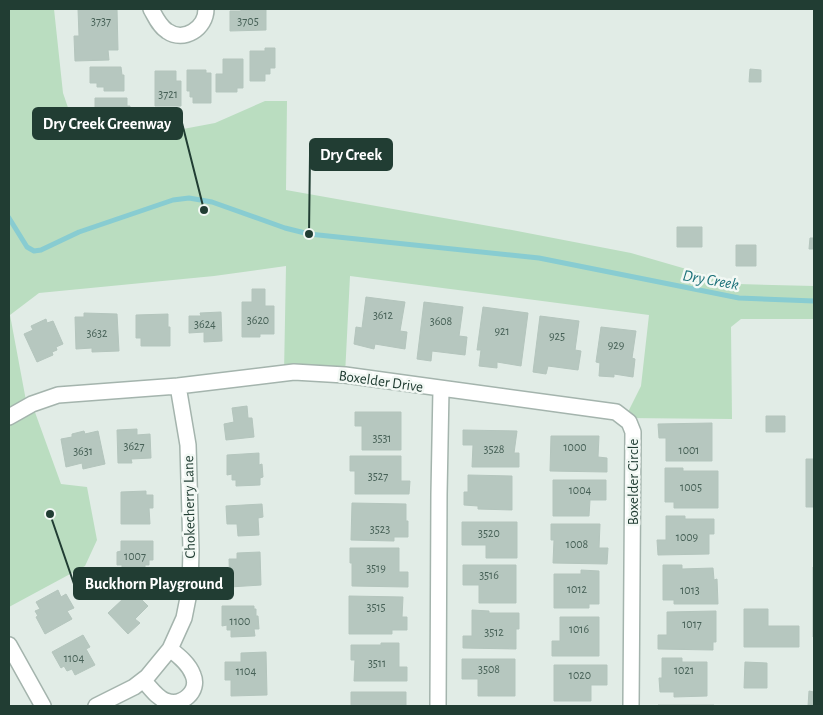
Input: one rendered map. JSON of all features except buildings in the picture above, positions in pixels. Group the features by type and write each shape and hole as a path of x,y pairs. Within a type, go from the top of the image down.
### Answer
{"street":[{"path":"151,9 164,29 180,36 190,33 200,25 205,18 206,9"},
{"name":"Boxelder Drive","path":"9,417 32,404 58,395 178,386 294,372 346,376 441,389 438,706"},
{"name":"Chokecherry Lane","path":"96,706 134,687 158,666 170,649 184,618 190,588 188,445 178,386"},
{"name":"Boxelder Circle","path":"441,389 613,411 631,424 633,442 631,706"},
{"path":"9,645 43,706"},
{"path":"143,680 166,702 178,702 190,695 194,686 193,675 183,660 170,649"}],"green space":[{"path":"9,9 54,9 63,93 76,131 135,138 215,123 265,101 287,101 286,190 631,253 738,284 814,286 814,319 741,319 731,327 732,419 625,418 641,386 649,315 350,276 345,375 284,373 286,266 214,276 39,293 10,315 27,406 32,404 61,484 87,487 97,540 85,566 9,607"}],"waterway":[{"name":"Dry Creek","path":"9,218 27,247 34,251 41,250 79,232 173,200 189,198 212,202 285,228 309,234 539,258 739,298 814,301"}],"place":[{"name":"Dry Creek Greenway","path":"204,210"},
{"name":"Dry Creek","path":"309,234"},
{"name":"Buckhorn Playground","path":"50,514"}]}
